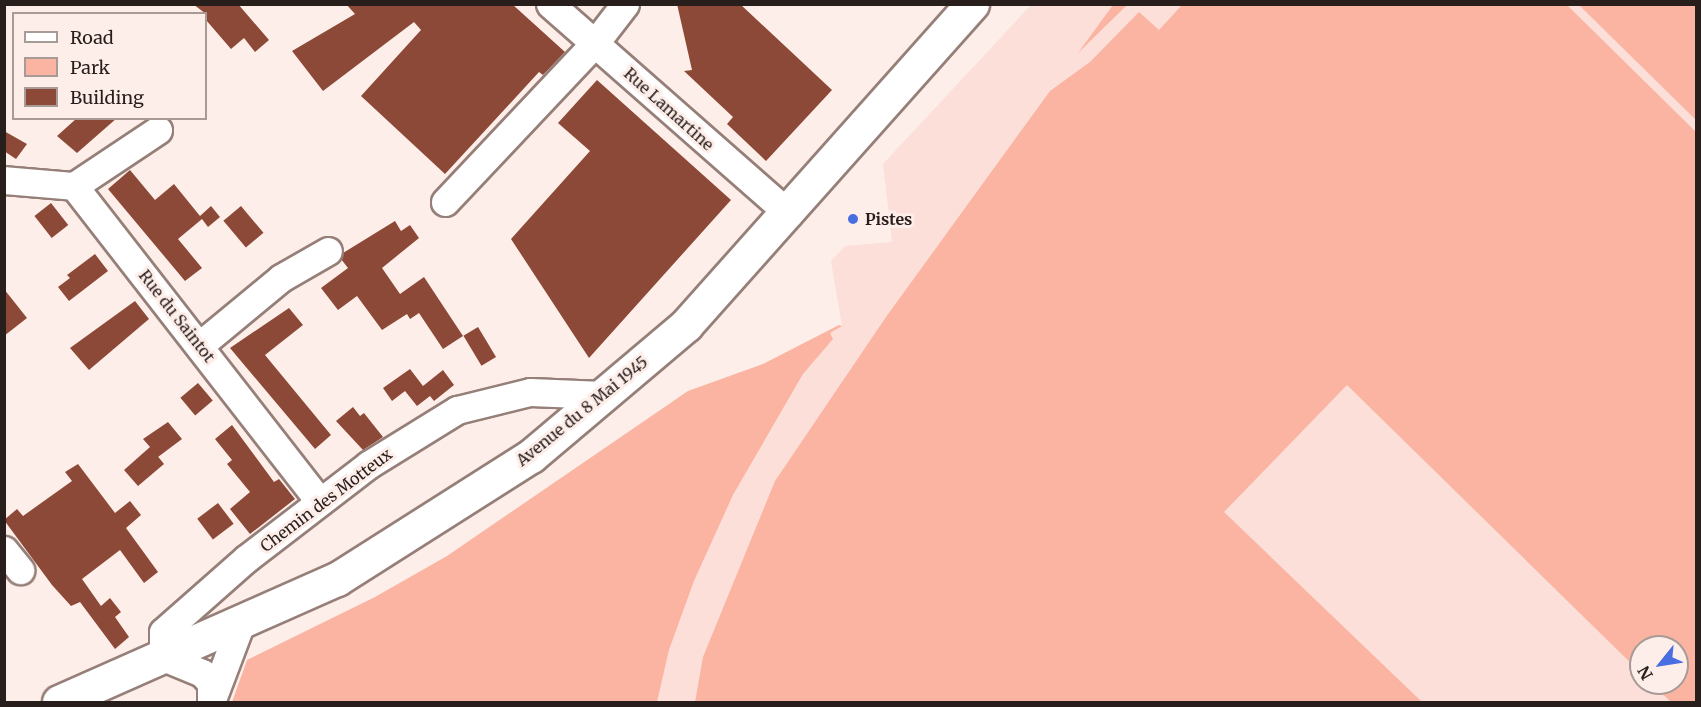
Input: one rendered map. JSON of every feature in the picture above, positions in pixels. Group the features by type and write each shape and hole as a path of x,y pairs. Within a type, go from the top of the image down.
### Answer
{"main road":[{"name":"Avenue du 8 Mai 1945","path":"59,702 338,579 531,456 686,325 789,214 972,4"}],"street":[{"name":"Rue Lamartine","path":"549,4 789,214"},
{"path":"445,202 595,44 625,4"},
{"path":"4,180 74,186 158,130"},
{"name":"Rue du Saintot","path":"74,186 320,502"},
{"path":"200,345 281,278 328,251"},
{"name":"Chemin des Motteux","path":"164,657 163,632 368,465 457,410 530,392 603,395"},
{"path":"212,700 241,623"},
{"path":"164,657 201,673 211,683 212,700"}],"shaded area":[{"path":"1031,5 1696,5 1696,702 657,702 669,650 694,581 733,495 803,374 833,339 829,333 842,326 831,261 845,246 892,242 883,164"}],"green space":[{"path":"1113,5 1127,5 1078,53"},
{"path":"1182,5 1567,5 1696,132 1696,702 1671,702 1664,695 1689,695 1689,635 1629,635 1629,661 1347,385 1224,512 1422,702 695,702 703,657 775,481 886,317 1050,91 1090,62 1139,12 1159,30"},
{"path":"1579,5 1696,5 1696,120"},
{"path":"839,325 842,326 830,333 833,339 803,374 733,495 694,581 669,650 657,702 232,702 247,660 375,597 447,556 688,391 763,364"}],"building":[{"path":"193,4 238,4 269,40 255,52 244,38 231,49 207,21 207,12"},
{"path":"346,4 512,4 565,52 543,75 539,72 445,174 361,96 421,30 414,22 323,91 292,51 355,14"},
{"path":"677,4 740,4 832,90 766,161 727,124 733,117 684,71 692,70"},
{"path":"597,80 731,200 589,358 511,239 590,151 558,123"},
{"path":"75,120 115,120 77,153 57,136"},
{"path":"4,131 27,144 16,159 4,151"},
{"path":"130,170 155,200 174,184 200,216 211,206 220,217 208,227 202,219 178,239 202,268 185,281 108,189"},
{"path":"51,203 68,225 52,238 34,216"},
{"path":"241,206 263,233 246,248 223,221"},
{"path":"395,221 401,231 410,225 419,238 382,268 400,294 424,277 463,336 443,349 419,313 410,319 407,314 382,330 357,296 338,310 321,288 348,268 341,259 343,253"},
{"path":"95,254 108,271 69,301 58,287 70,278 67,275"},
{"path":"4,289 27,318 4,336"},
{"path":"135,301 149,319 89,370 70,348"},
{"path":"289,308 303,325 265,355 331,435 315,449 230,348"},
{"path":"478,327 496,357 481,366 463,336"},
{"path":"410,369 423,386 443,370 454,385 434,401 430,396 417,406 405,391 392,401 383,388"},
{"path":"198,383 213,401 195,415 180,398"},
{"path":"353,407 360,416 364,413 383,437 363,450 336,421"},
{"path":"168,422 182,439 158,457 164,464 138,486 124,470 150,447 143,439"},
{"path":"232,425 274,482 279,479 295,499 250,534 230,509 250,492 227,464 232,460 215,439"},
{"path":"78,464 115,513 130,501 141,515 126,528 158,572 144,583 120,550 82,579 101,606 110,598 121,612 115,617 129,637 115,649 80,602 71,606 52,585 4,520 17,509 23,516 72,481 65,472"},
{"path":"218,503 234,524 213,539 197,519"}],"place":[{"name":"Pistes","path":"853,219"}]}
